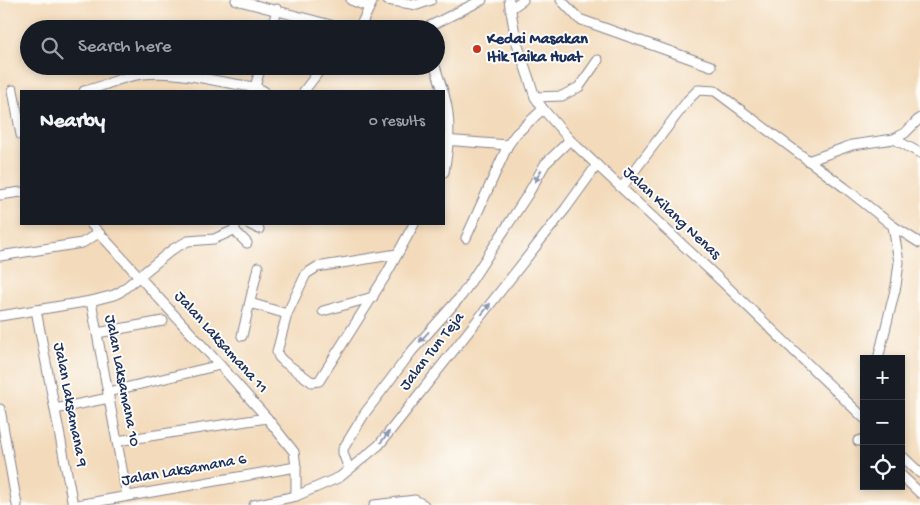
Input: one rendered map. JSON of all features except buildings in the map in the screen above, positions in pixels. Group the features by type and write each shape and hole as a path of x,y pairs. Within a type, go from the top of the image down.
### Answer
{"street":[{"path":"236,0 314,20"},
{"path":"352,0 371,3 363,20"},
{"path":"387,0 418,5 431,0"},
{"path":"442,20 482,0"},
{"path":"509,2 523,0"},
{"path":"561,0 579,19 711,66"},
{"name":"Jalan Kilang Nenas","path":"509,2 516,40 535,97 543,109 570,140 597,166 622,187 860,411"},
{"path":"274,20 277,9"},
{"path":"535,97 562,96 579,87 598,60"},
{"path":"87,90 116,79 138,75"},
{"path":"168,75 194,76 254,89 258,75"},
{"path":"305,90 316,75"},
{"path":"438,75 442,90"},
{"path":"13,90 20,130"},
{"path":"622,187 698,90 714,91 844,187 893,226 920,243"},
{"path":"445,99 449,111 445,161"},
{"path":"466,238 508,145 516,134 543,109"},
{"path":"808,161 852,145 894,139 906,133 920,118"},
{"path":"894,139 920,153"},
{"path":"447,140 508,145"},
{"path":"349,469 343,449 366,413 412,351 462,295 528,194 545,164 570,140"},
{"name":"Jalan Tun Teja","path":"254,505 273,504 340,477 379,445 597,166"},
{"path":"0,195 20,192"},
{"name":"Jalan Laksamana 11","path":"92,225 220,365 294,452 296,496"},
{"path":"251,225 259,229"},
{"path":"397,254 366,258 310,270 303,278 286,314 278,355 284,362 310,381 316,382 324,374 372,297 397,254 413,225"},
{"path":"879,355 896,286 899,262 893,226"},
{"path":"0,316 91,301 120,292 173,249 188,241 214,240 235,227 247,243"},
{"path":"0,256 82,243 99,233"},
{"path":"242,336 258,267"},
{"path":"323,311 372,297"},
{"name":"Jalan Laksamana 10","path":"91,301 128,496"},
{"path":"250,303 286,314"},
{"name":"Jalan Laksamana 9","path":"36,310 73,505"},
{"path":"96,333 163,321"},
{"path":"55,409 220,365"},
{"path":"0,413 17,505"},
{"path":"117,441 267,418"},
{"path":"905,459 920,473 910,483"},
{"name":"Jalan Laksamana 6","path":"77,505 296,467"},
{"path":"905,479 920,493"},
{"path":"374,505 415,500 424,505"}],"place":[{"name":"Kedai Masakan Itik Taika Huat","path":"477,49"}]}
